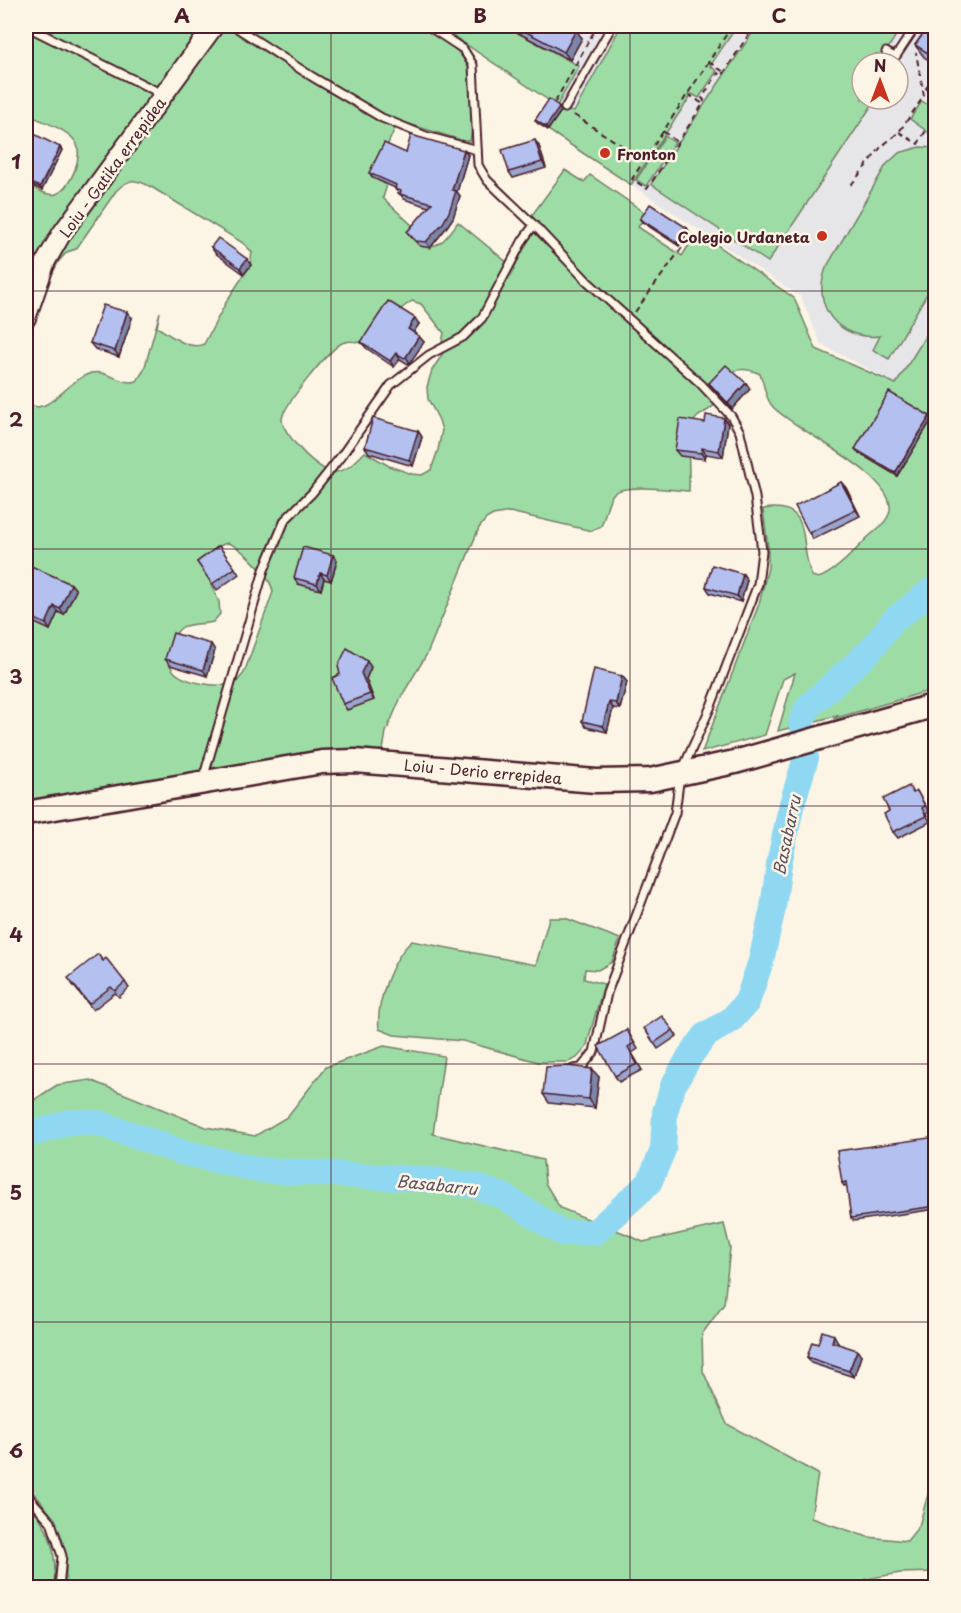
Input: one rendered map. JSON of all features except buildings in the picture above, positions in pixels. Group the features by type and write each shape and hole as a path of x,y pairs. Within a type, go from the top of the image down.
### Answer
{"main road":[{"name":"Loiu - Derio errepidea","path":"26,813 202,781 322,762 354,760 596,781 650,780 735,762 936,705"}],"street":[{"name":"Loiu - Gatika errepidea","path":"26,318 46,261 62,233 214,26"}],"lane":[{"path":"26,26 165,95"},
{"path":"234,26 311,76 382,117 426,136 477,150"},
{"path":"429,26 463,49 473,65 478,165 486,180 588,281 701,384 731,416 740,432 755,497 762,551 758,584 711,706 680,775 675,813 607,993 594,1052 581,1068 562,1071"},
{"path":"566,108 612,26"},
{"path":"899,51 916,26"},
{"path":"202,781 264,570 285,520 312,493 342,455 391,385 429,355 463,337 482,318 523,240 534,225"},
{"path":"26,1494 51,1522 62,1556 59,1587"}],"path":[{"path":"555,102 597,26"},
{"path":"748,34 734,26 632,179 647,189 703,104 702,98 718,73 722,75 754,26"},
{"path":"886,26 901,35"},
{"path":"851,185 881,147 899,132 925,94 916,53"},
{"path":"708,62 724,72"},
{"path":"687,94 703,104"},
{"path":"574,115 644,160"},
{"path":"663,131 677,142"},
{"path":"899,132 919,145 925,132 936,139"},
{"path":"630,319 692,234"}],"shaded area":[{"name":"Colegio Urdaneta","path":"439,26 935,26 935,321 896,384 821,344 801,297 537,123 551,102"}],"green space":[{"path":"26,26 419,26 448,43 465,61 469,69 472,129 470,141 464,141 403,122 395,128 373,178 387,185 383,198 417,230 420,246 433,246 443,241 458,222 514,268 528,240 532,215 565,170 584,182 590,175 647,214 638,227 682,256 694,237 717,245 794,298 816,349 896,384 935,321 935,689 833,719 839,715 778,731 795,673 783,679 765,735 702,752 759,604 768,568 763,509 780,508 791,512 798,518 812,576 818,578 830,572 851,555 878,529 890,510 887,496 877,482 842,454 773,407 766,395 760,374 750,370 740,370 726,376 716,403 696,418 692,425 689,449 689,491 649,488 619,491 613,494 607,505 601,526 592,531 510,512 493,515 486,519 479,528 427,654 401,697 386,732 383,750 254,763 26,802 26,405 38,407 45,405 79,379 91,373 103,373 125,381 137,381 144,370 160,312 157,327 186,344 198,346 204,344 228,299 250,266 252,252 243,243 153,188 133,181 125,183 116,191 76,249 67,252 59,261 44,289 26,296 26,183 52,195 61,191 71,179 77,162 78,147 71,137 59,129 26,114","holes":["412,301 421,304 444,333 442,355 432,370 427,387 428,399 442,430 431,470 422,475 412,474 389,466 365,452 344,470 335,472 320,467 288,434 282,419 284,412 308,378 336,347 349,341 368,347 395,313","228,543 255,563 267,578 273,592 244,673 236,683 211,685 191,681 175,673 170,665 170,656 176,635 181,628 213,622 220,614 219,602 206,573 215,550"]},
{"path":"439,26 457,26 465,30 468,26 505,26 579,66 557,106"},
{"path":"621,26 737,26 710,66 717,71 699,98 692,94 631,185 548,130 562,110 574,112"},
{"path":"757,26 879,26 895,37 886,51 850,51 850,111 868,111 768,262 651,184"},
{"path":"922,101 935,110 935,137 910,119"},
{"path":"665,136 675,143 646,186 636,180"},
{"path":"920,147 935,148 935,280 889,359 873,350 880,336 852,333 832,318 822,296 822,282 826,268 886,165 899,153"},
{"path":"549,918 565,918 620,939 612,962 598,970 585,969 584,979 604,984 586,1048 577,1058 568,1062 538,1062 463,1041 394,1035 379,1029 380,1007 387,982 398,958 412,941 536,965"},
{"path":"384,1046 444,1056 433,1134 543,1160 545,1183 560,1208 643,1242 724,1224 730,1248 724,1304 702,1334 703,1371 727,1424 818,1474 811,1518 868,1537 907,1541 919,1526 935,1470 935,1572 900,1573 866,1579 867,1588 65,1587 65,1556 59,1531 46,1508 26,1485 26,1105 57,1085 90,1080 206,1127 255,1136 287,1117 326,1067"},
{"path":"26,1498 41,1519 50,1540 55,1561 54,1587 26,1587"}],"waterway":[{"name":"Basabarru","path":"801,723 808,707 871,650 893,621 936,587"},
{"name":"Basabarru","path":"26,1136 69,1122 99,1123 181,1152 260,1170 434,1180 475,1186 503,1196 562,1233 595,1232 649,1183 663,1150 665,1112 673,1086 690,1056 706,1035 731,1020 747,1002 761,961 791,807 806,758"}],"place":[{"name":"Fronton","path":"605,153"},
{"name":"Colegio Urdaneta","path":"822,236"}]}
